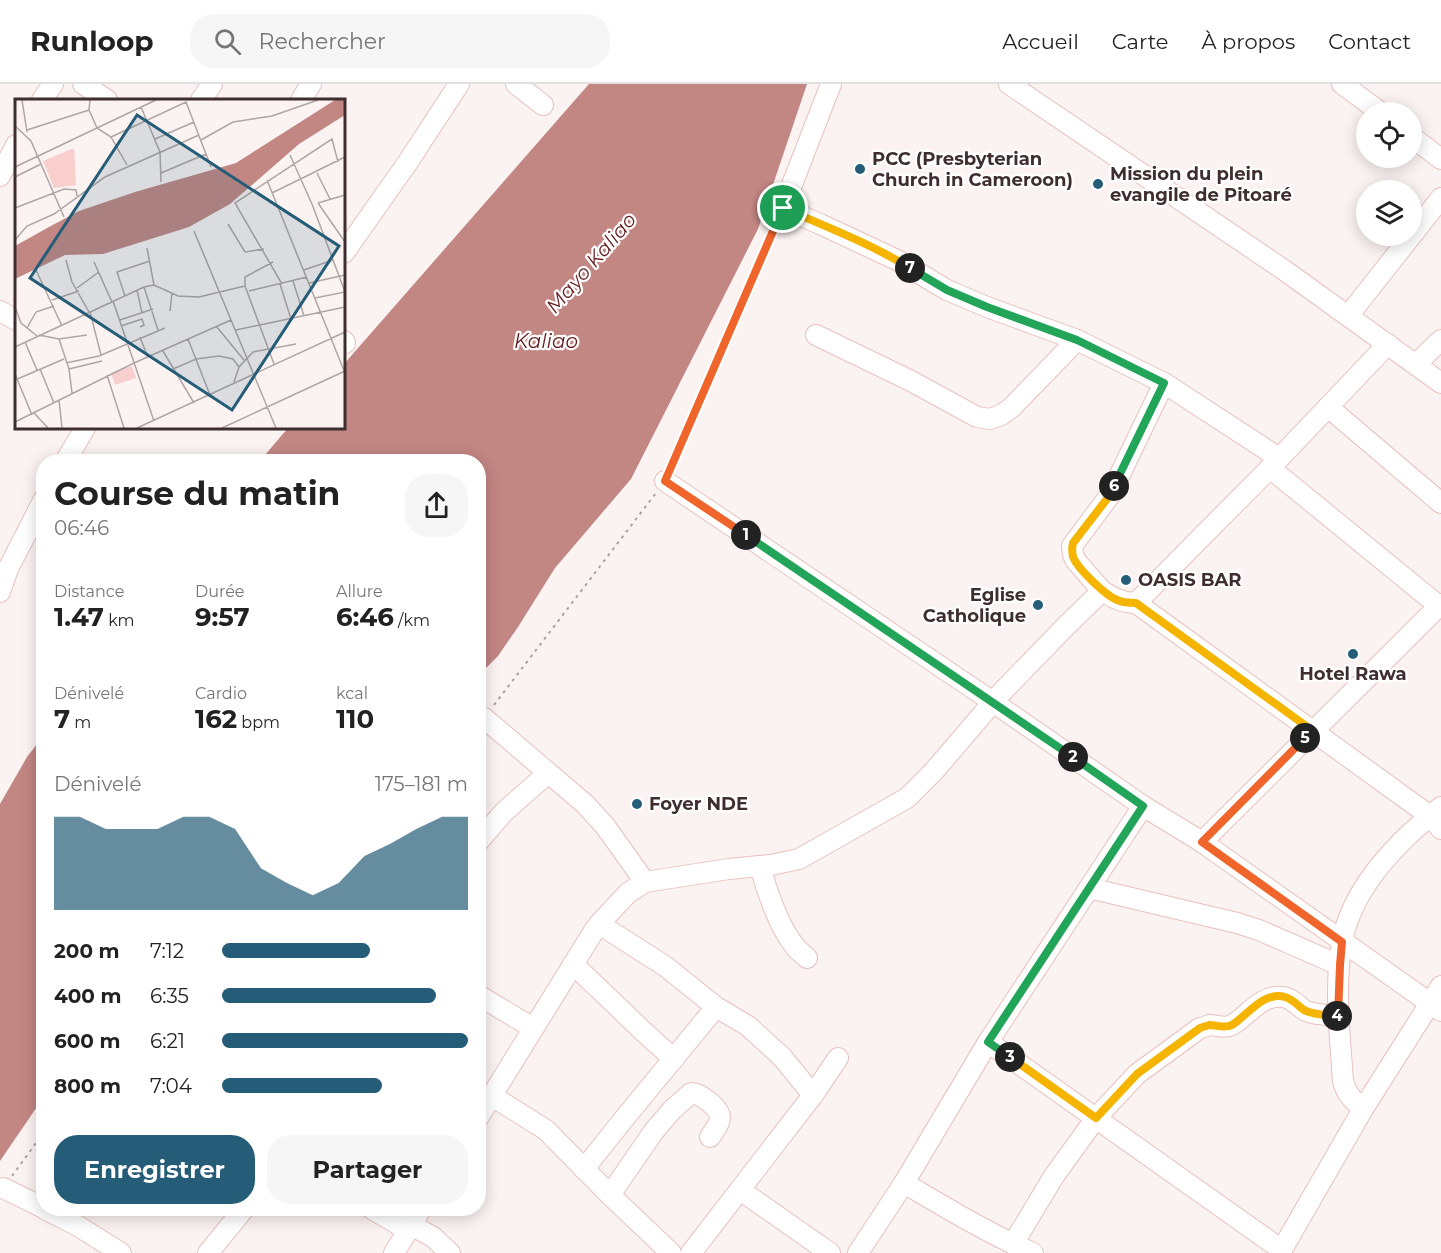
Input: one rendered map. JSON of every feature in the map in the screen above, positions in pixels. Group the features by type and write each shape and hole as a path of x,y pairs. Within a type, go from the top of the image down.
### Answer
{"street":[{"path":"43,99 53,84"},
{"path":"83,84 106,99"},
{"path":"202,99 212,84"},
{"path":"302,99 311,84"},
{"path":"345,252 459,84"},
{"path":"516,84 543,105"},
{"path":"831,84 783,208 897,260 947,290 1077,340 1164,383 1274,463 1440,605 1202,842"},
{"path":"1009,84 1284,270 1441,383"},
{"path":"1342,84 1366,102"},
{"path":"1422,145 1441,159"},
{"path":"0,176 15,147"},
{"path":"1348,316 1441,198"},
{"path":"0,311 15,319"},
{"path":"816,335 911,381 977,417 990,419 1011,408 1077,340"},
{"path":"1416,364 1441,340"},
{"path":"1136,603 1388,344"},
{"path":"1164,383 1110,495 1072,546 1076,561 1102,591 1116,600 1136,603 1437,818 1385,860 1358,896 1342,942 1338,1016 1343,1081 1350,1097 1363,1109"},
{"path":"1328,407 1441,503"},
{"path":"70,454 84,429"},
{"path":"665,481 1143,806 1202,842 1436,1008"},
{"path":"0,592 8,569 36,515"},
{"path":"486,1101 599,924 628,893 645,882 799,859 908,798 993,702 1102,591"},
{"path":"486,720 585,804 605,826 645,882"},
{"path":"486,833 504,812 548,774"},
{"path":"858,1253 904,1183 988,1042 1143,806"},
{"path":"760,866 787,935 794,946 807,958"},
{"path":"1089,888 1237,923 1259,930 1340,965"},
{"path":"599,924 665,966 716,1007 748,1026 782,1057 813,1095"},
{"path":"573,964 674,1059"},
{"path":"988,1042 1281,1251 1363,1109 1436,1008 1441,986"},
{"path":"1013,1244 1054,1176 1096,1118 1137,1074 1200,1028 1208,1025 1226,1027 1269,998 1283,996 1311,1013 1338,1016"},
{"path":"486,1000 534,1028"},
{"path":"584,1169 716,1007"},
{"path":"691,1253 813,1095 838,1058"},
{"path":"610,1195 654,1131 691,1093 697,1093 717,1108 720,1114 719,1124 710,1137"},
{"path":"486,1105 546,1130 671,1253"},
{"path":"904,1183 946,1208 1033,1253"},
{"path":"3,1188 36,1205"},
{"path":"740,1190 830,1253"},
{"path":"58,1216 121,1253"},
{"path":"208,1253 238,1216"},
{"path":"396,1216 414,1221 450,1253"},
{"path":"394,1253 414,1221"}],"path":[{"path":"486,715 665,481 783,208"},
{"path":"3,1188 36,1143"}],"water":[{"name":"Kaliao","path":"589,84 807,84 758,229 631,479 555,568 498,656 486,668 486,454 266,454 287,429 345,429 345,363"},
{"path":"36,745 36,1108 0,1161 0,804"}],"place":[{"name":"PCC (Presbyterian Church in Cameroon)","path":"860,169"},
{"name":"Mission du plein evangile de Pitoaré","path":"1098,184"},
{"name":"OASIS BAR","path":"1126,580"},
{"name":"Eglise Catholique","path":"1038,605"},
{"name":"Hotel Rawa","path":"1353,654"},
{"name":"Foyer NDE","path":"637,804"}],"route":[{"path":"783,208 897,260 940,287 1077,340 1164,383 1110,495 1073,543 1073,555 1102,591 1116,600 1136,603 1313,731 1202,842 1342,942 1338,1016 1311,1013 1283,996 1269,998 1233,1024 1226,1027 1208,1025 1200,1028 1130,1080 1096,1118 988,1042 1143,806 665,481 783,208"}],"water label":[{"name":"Mayo Kaliao","path":"591,263"}]}
